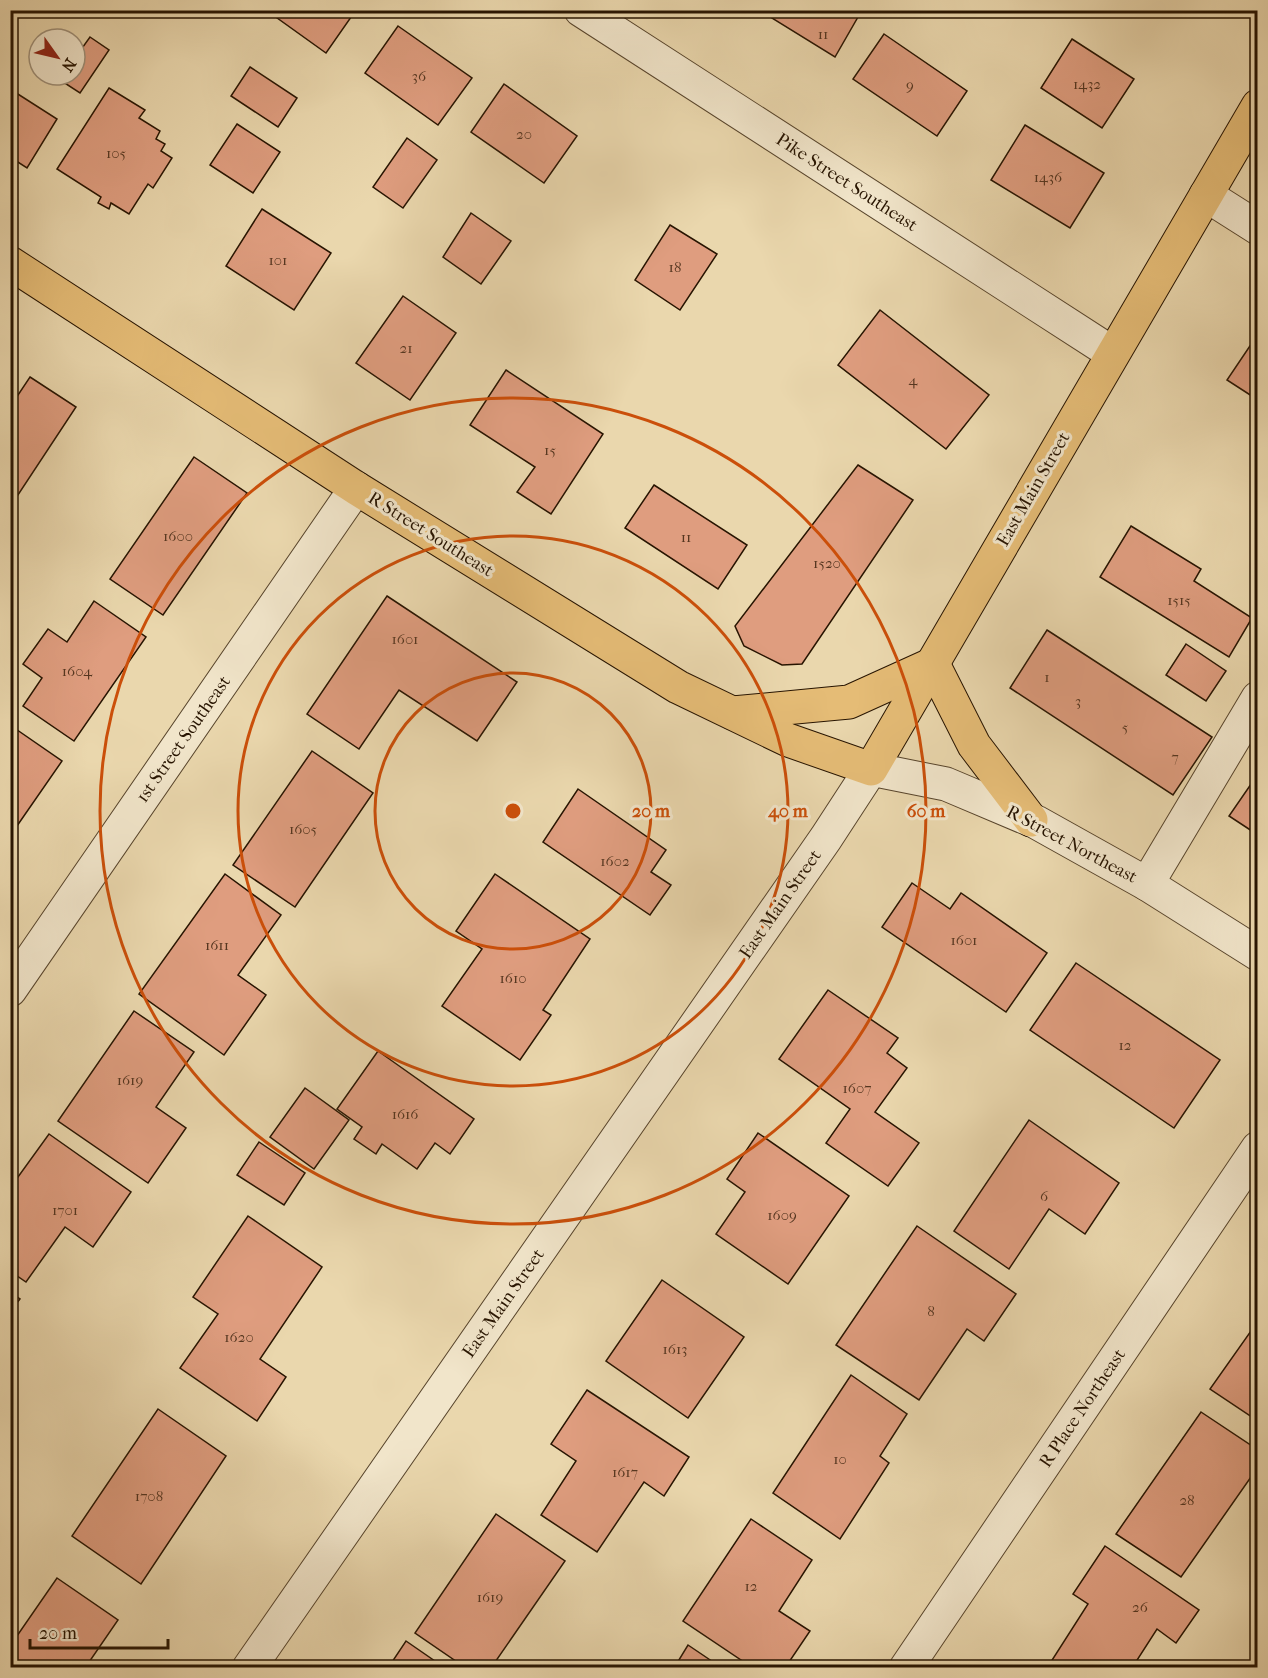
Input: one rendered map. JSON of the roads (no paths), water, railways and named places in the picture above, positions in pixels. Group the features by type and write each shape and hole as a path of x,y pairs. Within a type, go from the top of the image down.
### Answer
{"main road":[{"name":"East Main Street","path":"871,769 1257,106"},
{"name":"R Street Southeast","path":"11,265 356,488 678,687 788,740 871,769"},
{"path":"732,713 849,702 933,664 974,745 1031,820"}],"street":[{"name":"Pike Street Southeast","path":"581,10 1112,353"},
{"path":"1206,195 1257,228"},
{"name":"1st Street Southeast","path":"10,990 356,488"},
{"path":"1147,884 1257,698"},
{"name":"R Street Northeast","path":"871,769 946,784 1031,820 1147,884 1257,954"},
{"name":"East Main Street","path":"249,1668 826,838 871,769"},
{"name":"R Place Northeast","path":"906,1668 1257,1148"}]}
